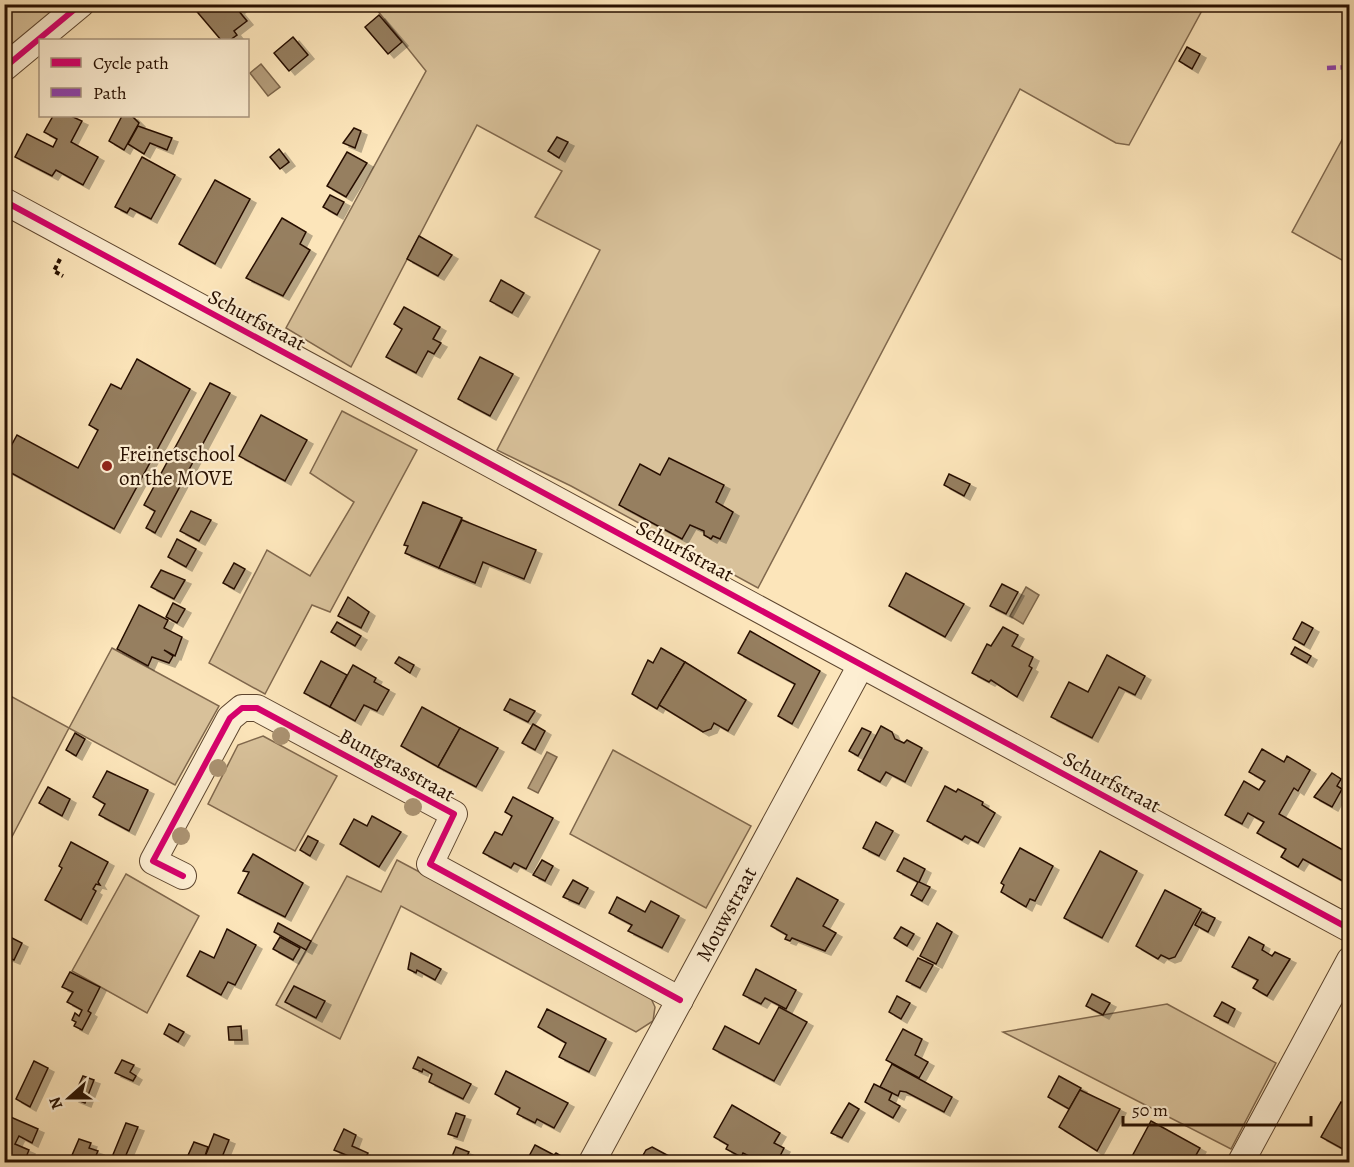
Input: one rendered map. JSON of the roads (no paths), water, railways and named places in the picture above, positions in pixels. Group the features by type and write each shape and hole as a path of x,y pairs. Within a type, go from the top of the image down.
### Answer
{"street":[{"path":"4,68 81,4"},
{"name":"Schurfstraat","path":"4,201 1350,929"},
{"name":"Mouwstraat","path":"592,1162 861,665"},
{"name":"Buntgrasstraat","path":"183,876 153,861 230,718 242,708 258,708 454,814 430,864 680,1000"},
{"path":"1241,1162 1350,960"}],"place":[{"name":"Freinetschool on the MOVE","path":"107,466"}]}
